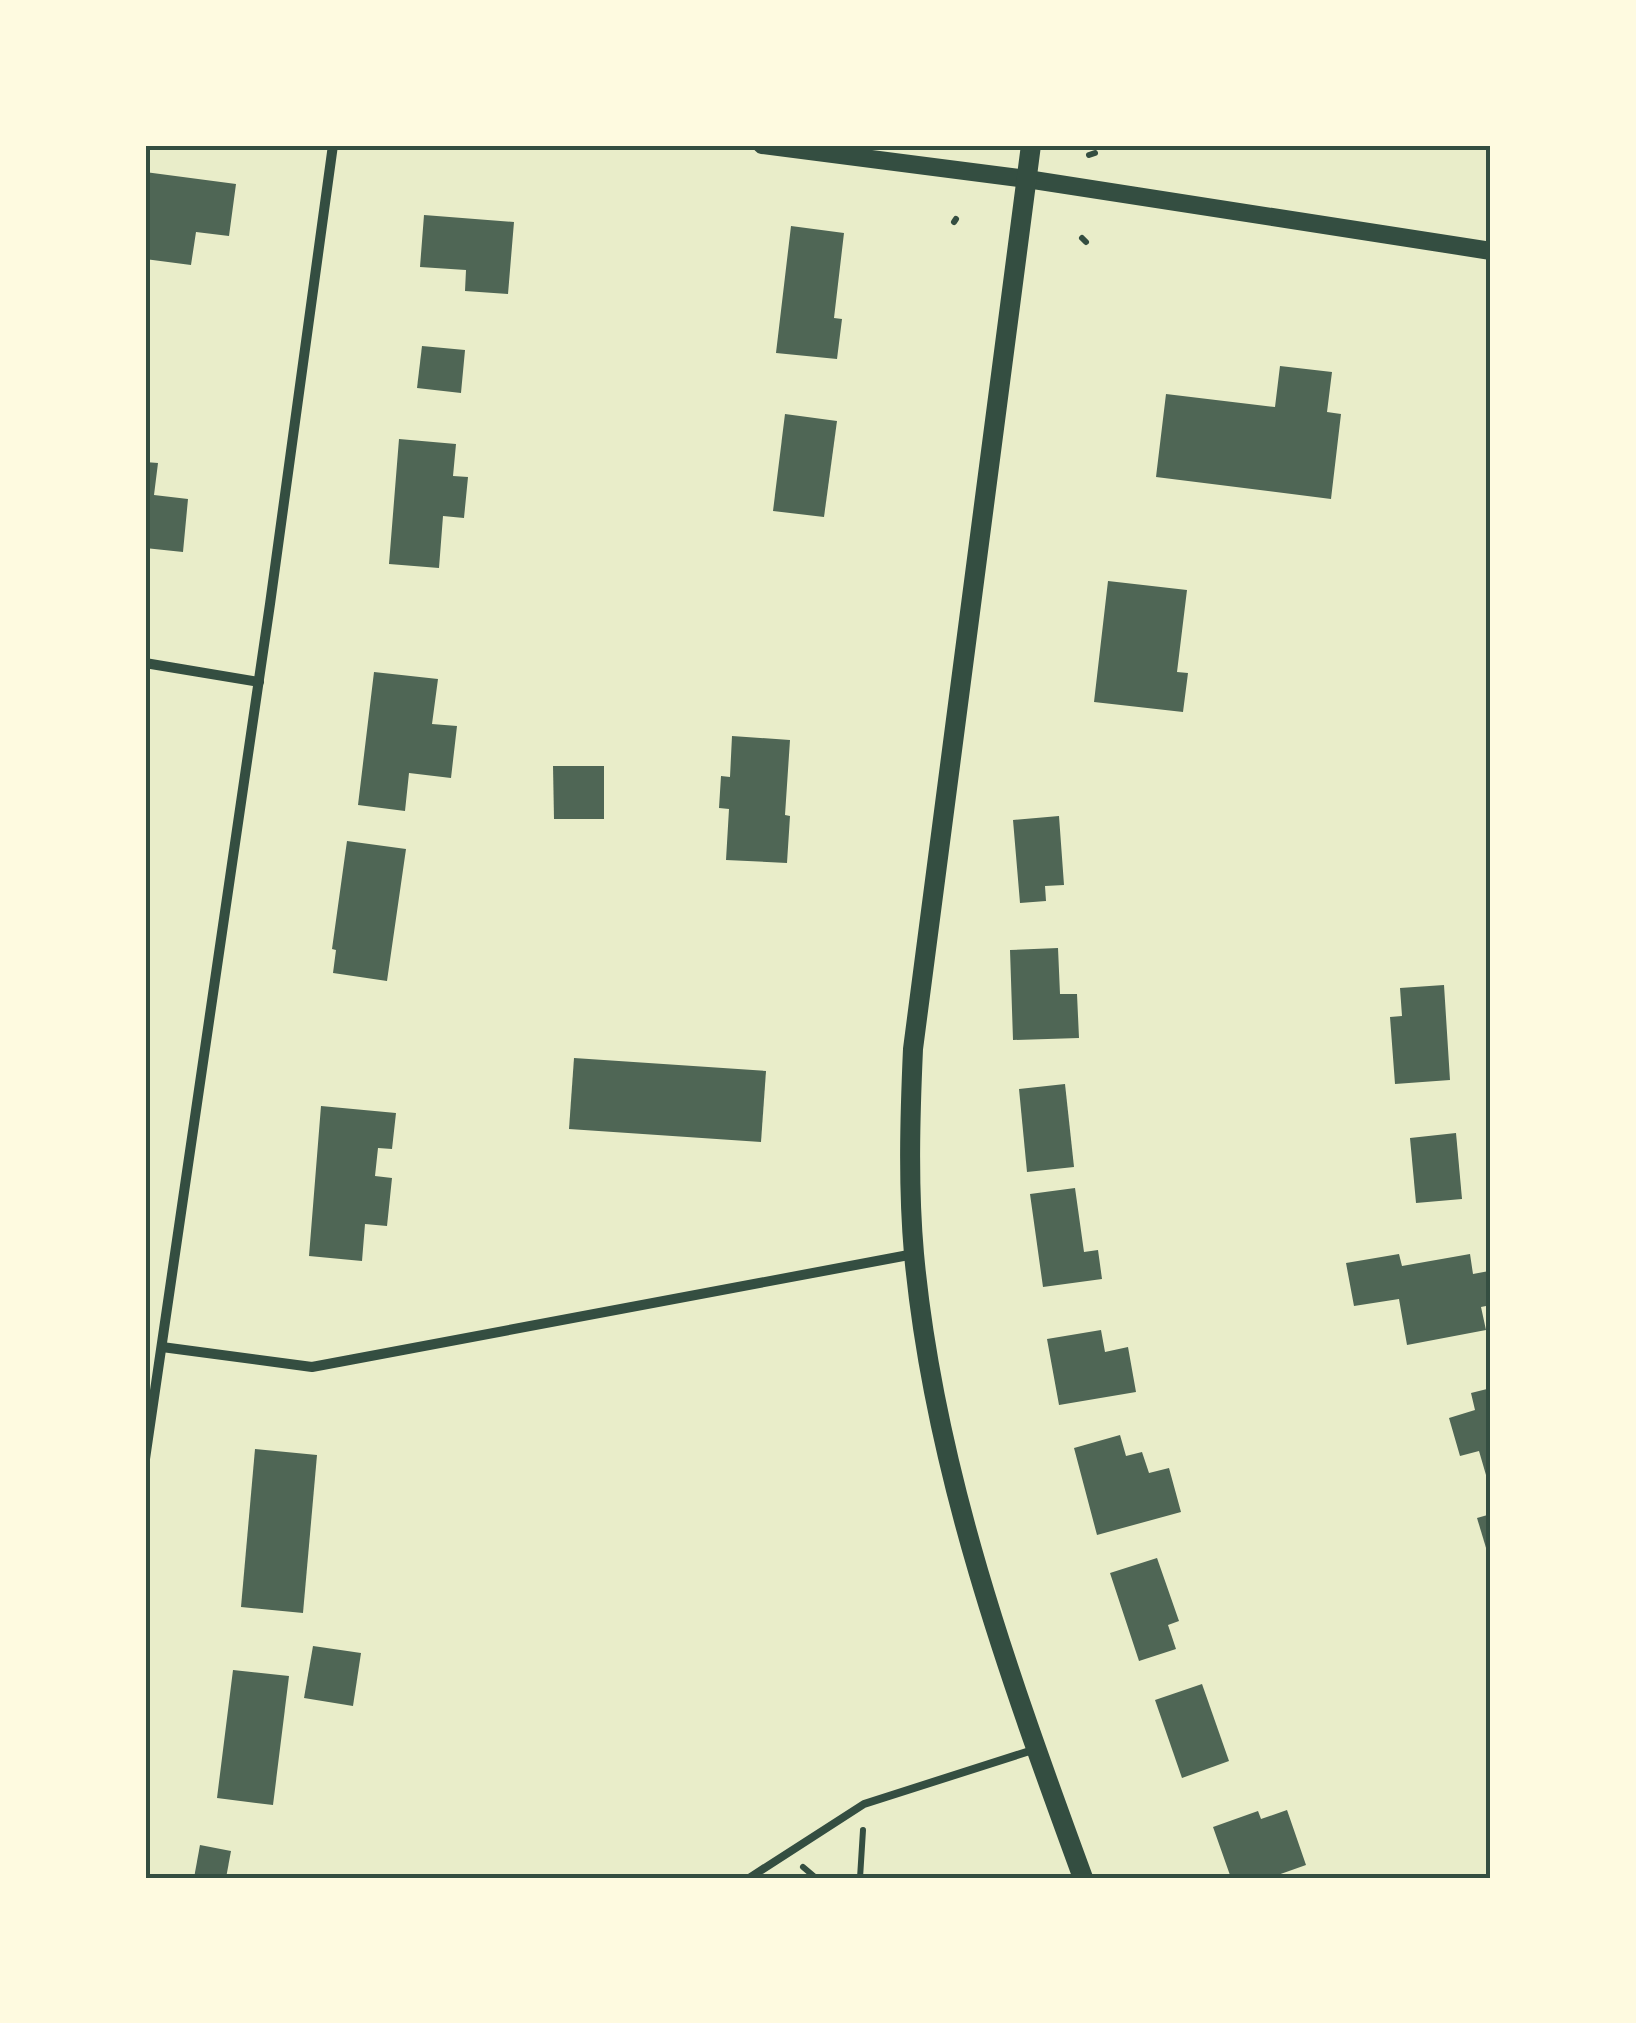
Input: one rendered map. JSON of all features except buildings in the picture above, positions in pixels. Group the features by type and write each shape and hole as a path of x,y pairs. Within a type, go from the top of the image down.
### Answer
{"main road":[{"path":"1031,145 913,1048 910,1137 914,1254 935,1398 968,1540 1083,1878"}],"street":[{"path":"145,1459 259,682 332,145"},
{"path":"762,145 1026,180 1491,251"},
{"path":"145,663 259,682"},
{"path":"162,1347 312,1367 914,1254"}],"lane":[{"path":"749,1878 864,1804 1036,1749"}],"path":[{"path":"860,1878 864,1804"}]}
